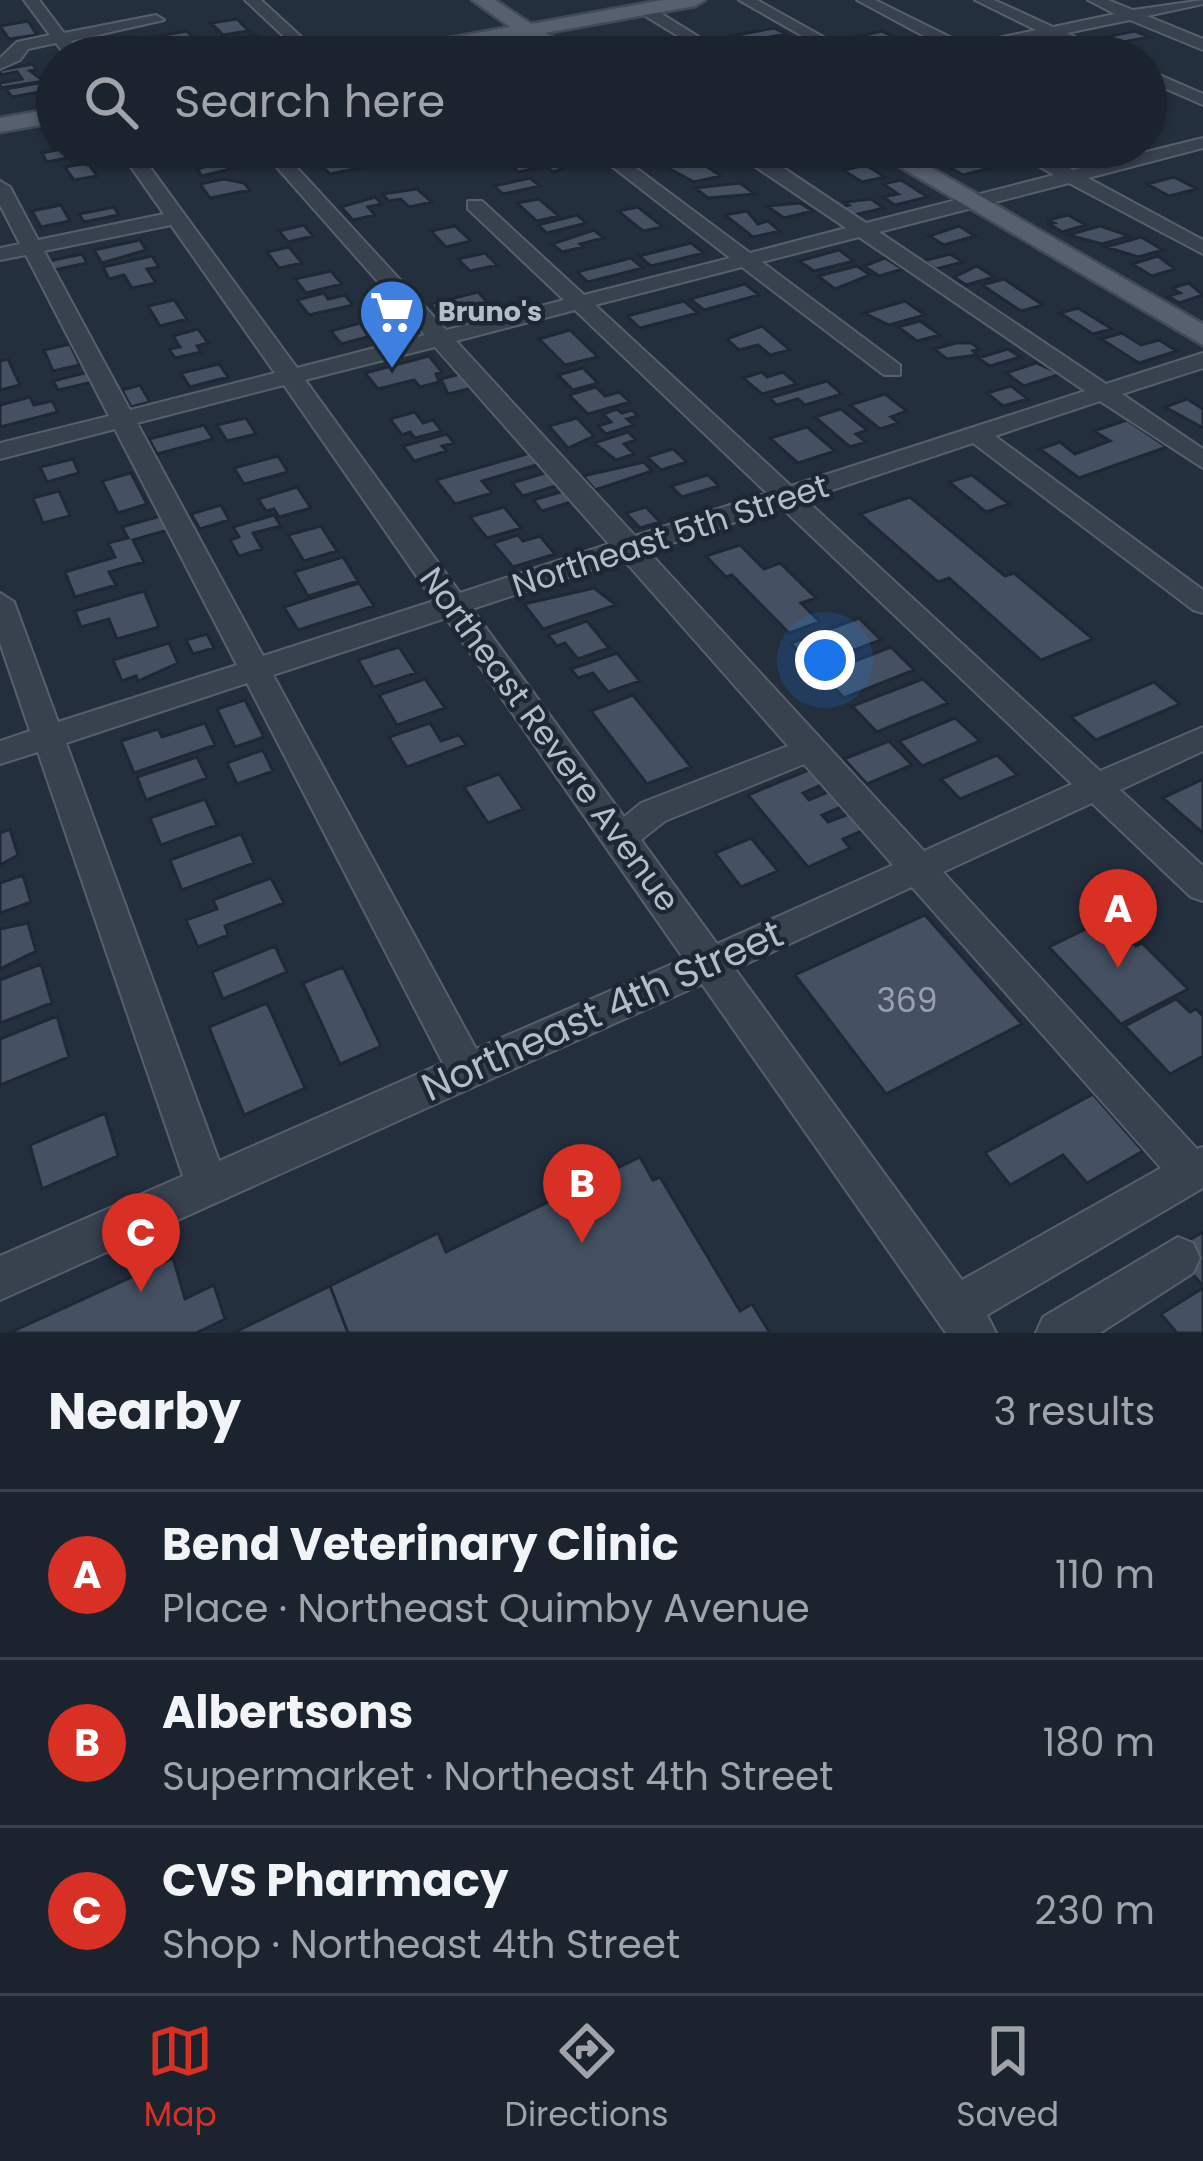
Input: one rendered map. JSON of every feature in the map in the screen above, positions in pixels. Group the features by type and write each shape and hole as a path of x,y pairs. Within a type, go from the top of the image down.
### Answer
{"main road":[{"path":"482,0 538,36"},
{"path":"494,36 695,0"},
{"path":"0,125 36,119"},
{"path":"913,168 1203,336"},
{"path":"969,202 976,214 1203,356"}],"street":[{"path":"31,0 59,36"},
{"path":"252,0 292,36"},
{"path":"746,0 812,36"},
{"path":"864,0 935,36"},
{"path":"982,0 1061,36"},
{"path":"1095,0 1203,45"},
{"path":"1037,36 1203,1"},
{"path":"644,9 688,36"},
{"path":"72,36 156,20"},
{"path":"0,39 23,45 36,43"},
{"path":"0,64 14,58 23,45"},
{"path":"1167,84 1203,100"},
{"path":"1169,152 1203,143"},
{"path":"1169,152 1203,168"},
{"name":"Northeast Revere Avenue","path":"140,168 965,1320"},
{"path":"287,168 633,547 916,867 1197,1170 965,1320"},
{"path":"624,168 892,370"},
{"path":"770,168 1203,460"},
{"path":"1054,168 1203,248"},
{"path":"0,451 1106,168"},
{"path":"0,188 467,1070"},
{"path":"475,205 1203,887"},
{"path":"0,254 175,218"},
{"name":"Northeast 5th Street","path":"0,753 978,435 1203,356"},
{"path":"978,435 1203,604"},
{"path":"0,602 207,1184"},
{"name":"Northeast 4th Street","path":"0,1278 712,963 1203,737"},
{"path":"621,837 632,824 686,798 811,748"},
{"path":"597,803 686,798"},
{"path":"1059,1333 1178,1258"}],"building":[{"path":"237,19 249,31 223,35 211,23"},
{"path":"28,21 37,35 9,39 0,26"},
{"path":"774,28 786,34 775,36 732,36"},
{"path":"1135,31 1147,36 1111,36"},
{"path":"33,64 36,70 30,71 36,82 0,88 0,83 22,79 17,72 0,75 0,70"},
{"path":"36,83 36,93 12,97 6,89"},
{"path":"66,168 91,168 97,176 74,180"},
{"path":"201,168 235,168 202,176 197,169"},
{"path":"324,168 359,168 330,174"},
{"path":"668,168 709,168 721,176 694,182"},
{"path":"871,168 885,177 862,182 843,170"},
{"path":"951,168 990,168 963,175"},
{"path":"1174,177 1197,189 1169,196 1147,184"},
{"path":"530,178 540,186 503,194 494,186"},
{"path":"224,179 244,183 250,190 210,198 200,184"},
{"path":"901,180 928,197 895,205 883,197 898,194 883,184"},
{"path":"740,183 755,194 708,198 695,188"},
{"path":"417,189 432,202 409,207 401,199 389,201 382,194"},
{"path":"375,197 382,204 368,207 375,215 353,220 341,207"},
{"path":"539,199 559,216 537,221 517,203"},
{"path":"871,199 884,208 854,215 841,207 849,205 845,202"},
{"path":"800,203 813,211 784,218 767,206"},
{"path":"61,205 70,221 41,227 32,211"},
{"path":"114,207 119,215 84,222 79,214"},
{"path":"638,207 663,227 643,231 618,211"},
{"path":"747,211 758,224 768,221 780,231 753,237 725,215"},
{"path":"577,215 587,223 547,233 538,225"},
{"path":"1068,215 1086,225 1062,232 1049,224 1054,223 1048,220"},
{"path":"304,225 313,236 288,242 279,231"},
{"path":"455,226 471,241 446,247 431,231"},
{"path":"959,226 975,236 944,245 929,236"},
{"path":"1100,226 1130,236 1102,244 1068,235"},
{"path":"594,230 604,238 562,252 552,244"},
{"path":"1141,237 1163,250 1138,257 1106,247"},
{"path":"140,240 146,250 102,263 94,250"},
{"path":"691,243 704,253 651,266 639,256"},
{"path":"289,247 302,263 279,268 267,252"},
{"path":"839,250 854,261 814,271 799,261"},
{"path":"485,253 497,265 470,271 458,259"},
{"path":"82,254 87,263 54,270 49,261"},
{"path":"950,254 963,262 936,269 923,261"},
{"path":"152,256 159,267 147,269 156,283 132,288 124,275 109,279 103,267"},
{"path":"1158,256 1175,269 1152,276 1132,264"},
{"path":"631,258 643,268 588,282 577,272"},
{"path":"885,258 903,269 879,276 864,266"},
{"path":"857,266 870,275 835,289 818,276"},
{"path":"977,266 994,277 966,285 954,277"},
{"path":"331,271 342,284 306,293 295,279"},
{"path":"1004,279 1043,305 1021,311 982,285"},
{"path":"1189,283 1203,295 1179,303 1168,296 1180,293 1172,288"},
{"path":"745,284 759,295 704,310 690,299"},
{"path":"478,292 490,305 442,317 430,304"},
{"path":"324,293 328,299 345,295 353,305 309,315 297,300"},
{"path":"174,300 187,319 160,326 148,306"},
{"path":"684,301 698,313 640,328 627,316"},
{"path":"905,301 925,315 889,325 864,313"},
{"path":"388,306 407,328 381,334 362,312"},
{"path":"1078,308 1112,329 1093,334 1060,313"},
{"path":"920,321 940,335 917,341 898,327"},
{"path":"360,323 371,336 341,344 331,331"},
{"path":"762,326 790,350 770,355 758,345 739,350 727,339"},
{"path":"198,329 208,343 197,346 201,352 175,358 169,349 180,347 173,336"},
{"path":"570,330 598,357 565,365 539,339"},
{"path":"1122,333 1141,345 1159,340 1177,351 1139,363 1101,339"},
{"path":"971,343 980,349 973,351 977,355 947,359 934,349"},
{"path":"70,344 80,365 53,371 44,350"},
{"path":"1008,349 1020,357 990,366 978,358"},
{"path":"429,356 442,372 436,374 439,382 420,387 414,380 378,389 365,373"},
{"path":"8,359 20,385 0,390 0,361"},
{"path":"1036,363 1061,374 1024,386 1006,373"},
{"path":"219,364 228,377 190,387 181,373"},
{"path":"583,368 598,383 573,390 558,375"},
{"path":"88,372 93,382 58,390 53,381"},
{"path":"762,372 767,377 783,372 797,384 762,394 743,378"},
{"path":"460,374 472,388 448,394 441,379"},
{"path":"827,381 842,394 805,405 798,399 777,405 769,398"},
{"path":"140,385 150,402 131,407 122,390"},
{"path":"1011,386 1028,399 1003,406 987,393"},
{"path":"596,387 605,396 619,392 630,402 588,414 569,395"},
{"path":"885,394 907,411 891,417 899,423 880,429 850,405"},
{"path":"30,397 34,405 52,401 58,412 0,427 0,405"},
{"path":"1187,399 1203,409 1203,428 1165,407"},
{"path":"617,409 622,413 632,410 638,416 627,419 634,425 606,434 598,426 611,422 603,414"},
{"path":"841,409 867,430 856,434 866,442 850,447 815,417"},
{"path":"415,412 423,423 433,420 442,431 415,438 410,432 402,435 390,419"},
{"path":"246,418 256,434 227,441 217,425"},
{"path":"577,418 594,436 568,448 549,426"},
{"path":"1127,420 1167,447 1079,478 1040,449 1060,442 1075,454 1110,441 1094,431"},
{"path":"204,425 213,439 157,454 149,439"},
{"path":"807,427 835,451 798,463 770,438"},
{"path":"628,432 636,440 624,444 634,454 616,460 594,443"},
{"path":"447,434 454,443 442,446 447,451 414,461 403,446"},
{"path":"673,449 687,462 661,470 647,457"},
{"path":"530,453 540,464 482,481 492,493 455,504 436,480"},
{"path":"278,456 288,472 244,484 234,468"},
{"path":"73,459 79,473 47,482 40,467"},
{"path":"644,462 652,471 595,490 583,476"},
{"path":"548,472 559,485 523,496 512,483"},
{"path":"131,473 147,504 118,513 102,481"},
{"path":"708,475 719,486 682,497 671,486"},
{"path":"972,475 1009,504 986,512 949,482"},
{"path":"297,487 311,508 279,517 274,509 266,511 258,499"},
{"path":"59,491 70,516 43,523 33,498"},
{"path":"564,491 574,501 542,511 533,500"},
{"path":"910,497 1005,576 1014,573 1093,639 1041,660 949,578 938,582 860,514"},
{"path":"221,505 229,520 200,529 191,514"},
{"path":"504,507 521,528 487,538 470,517"},
{"path":"646,507 660,522 640,528 626,513"},
{"path":"274,515 281,526 253,533 262,549 239,556 230,540 239,537 233,527"},
{"path":"160,516 168,530 133,540 144,562 109,572 116,585 75,597 65,572 115,557 108,543 128,538 122,527"},
{"path":"321,526 337,551 304,561 288,535"},
{"path":"518,535 523,541 540,536 555,554 513,567 493,543"},
{"path":"740,545 764,569 780,563 816,598 801,603 820,622 789,633 732,575 726,577 706,556"},
{"path":"343,557 358,581 308,596 294,572"},
{"path":"359,583 374,606 298,630 284,607"},
{"path":"594,588 616,605 543,629 524,604"},
{"path":"144,591 159,627 117,639 109,619 81,627 75,611"},
{"path":"859,618 881,640 812,666 791,643"},
{"path":"587,621 609,648 578,659 565,643 557,646 548,635"},
{"path":"207,634 214,648 193,654 186,640"},
{"path":"169,643 178,663 138,681 136,676 122,681 113,660"},
{"path":"399,647 416,673 374,687 358,660"},
{"path":"891,647 914,670 844,698 821,674"},
{"path":"617,653 640,681 608,692 593,673 578,678 571,669"},
{"path":"425,679 445,708 397,725 379,695"},
{"path":"923,679 948,703 877,732 852,706"},
{"path":"1154,682 1180,704 1096,740 1071,717"},
{"path":"633,695 691,767 647,784 591,711"},
{"path":"245,700 264,737 235,747 217,709"},
{"path":"955,718 980,741 922,766 899,741"},
{"path":"205,723 215,745 134,773 121,741 158,729 162,737"},
{"path":"430,723 441,741 459,735 466,745 407,767 389,737"},
{"path":"889,741 912,765 867,784 844,759"},
{"path":"263,750 273,771 237,784 227,763"},
{"path":"997,755 1017,775 960,799 941,779"},
{"path":"197,757 207,778 146,800 137,777"},
{"path":"811,769 824,784 803,793 809,800 830,791 844,806 822,815 828,822 849,814 864,830 843,839 850,848 808,867 748,795"},
{"path":"499,774 523,809 488,823 464,787"},
{"path":"1203,779 1203,833 1163,798"},
{"path":"205,799 217,825 161,845 150,818"},
{"path":"10,829 18,855 0,865 0,833"},
{"path":"241,834 254,863 182,890 170,860"},
{"path":"751,838 778,871 741,887 715,853"},
{"path":"23,875 31,902 0,913 0,883"},
{"path":"271,878 284,903 225,926 228,935 198,947 186,920 217,909 213,900"},
{"path":"925,915 1022,1024 886,1094 795,975"},
{"path":"1108,918 1136,946 1142,943 1188,989 1121,1024 1049,947"},
{"path":"28,923 36,951 0,969 0,929"},
{"path":"275,946 287,972 223,999 212,972"},
{"path":"41,964 52,1003 0,1023 0,980"},
{"path":"343,967 381,1046 340,1064 303,983"},
{"path":"1176,999 1203,1016 1203,1056 1170,1074 1125,1026"},
{"path":"267,1003 305,1088 244,1115 209,1027"},
{"path":"57,1016 69,1057 0,1085 0,1039"},
{"path":"1093,1094 1143,1151 1087,1183 1063,1155 1010,1185 985,1153"},
{"path":"105,1113 118,1156 42,1189 30,1145"},
{"path":"640,1157 653,1180 660,1177 740,1311 752,1304 770,1333 348,1333 330,1286 438,1233 446,1252"},
{"path":"1203,1232 1203,1286 1172,1250"},
{"path":"173,1258 185,1299 214,1285 225,1319 196,1333 9,1333"},
{"path":"330,1286 348,1333 233,1333"},
{"path":"1203,1288 1203,1333 1177,1333 1161,1314"}],"place":[{"name":"Bruno's","path":"392,371"},
{"name":"Bend Veterinary Clinic","path":"1118,968"},
{"name":"Albertsons","path":"582,1243"},
{"name":"CVS Pharmacy","path":"141,1292"}]}
